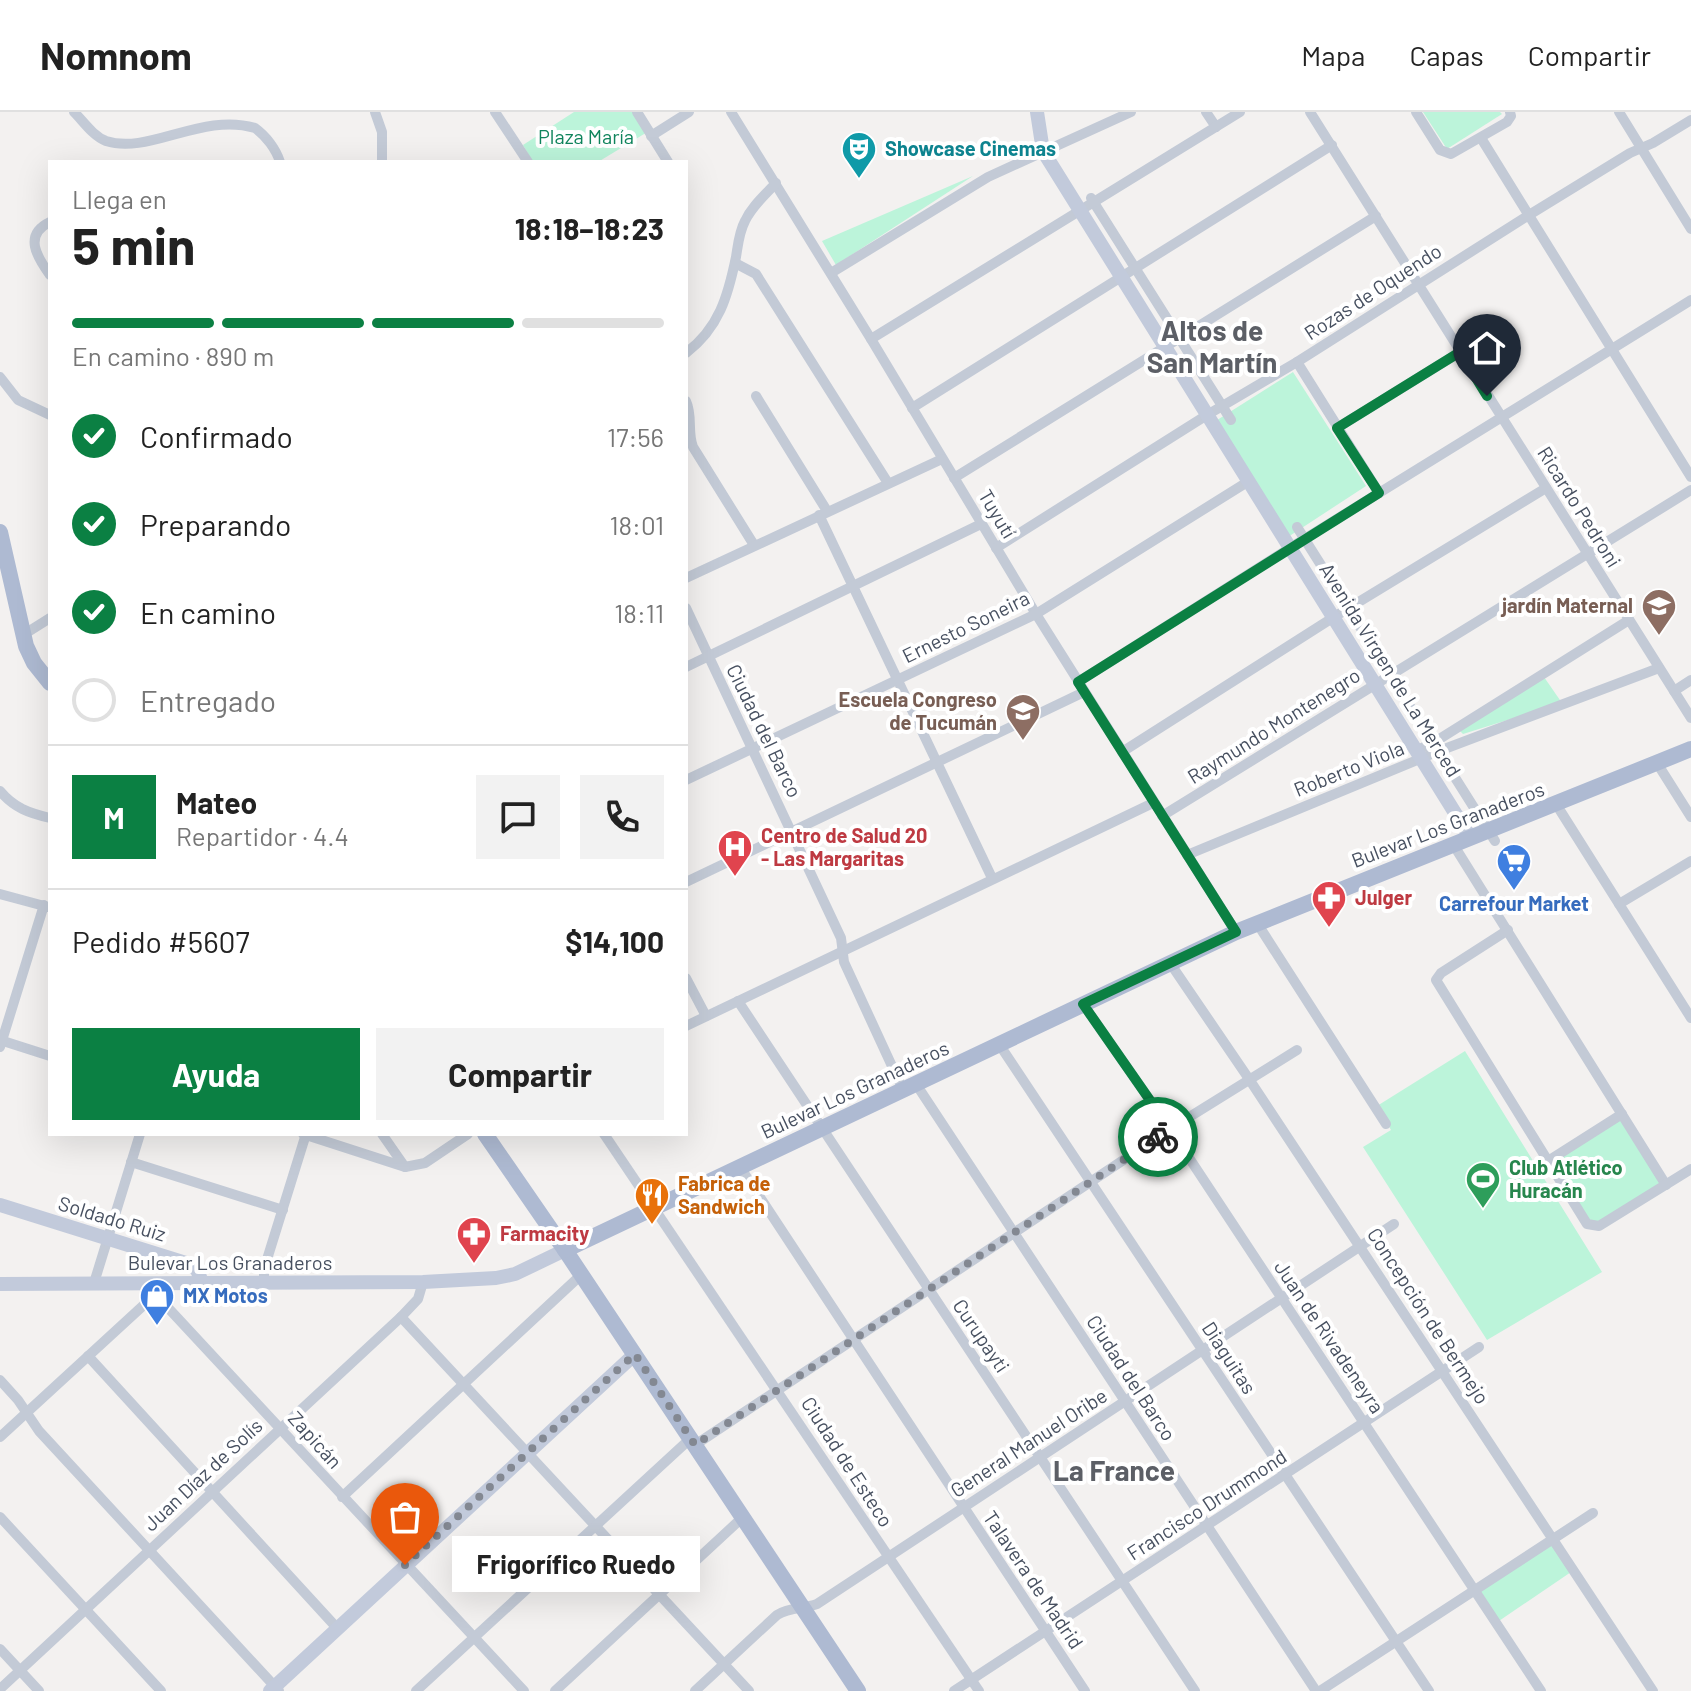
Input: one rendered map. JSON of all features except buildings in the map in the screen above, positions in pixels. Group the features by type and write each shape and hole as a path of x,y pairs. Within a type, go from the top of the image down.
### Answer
{"main road":[{"name":"Avenida Virgen de La Merced","path":"1037,112 1043,151 1470,837"},
{"path":"0,532 4,564 23,635 34,663 48,680"},
{"name":"Bulevar Los Granaderos","path":"0,1284 154,1286 202,1282 423,1282 506,1277 1236,932 1470,837 1491,836 1556,804 1691,749"},
{"path":"486,1136 858,1691"},
{"name":"Soldado Ruiz","path":"0,1205 189,1264 197,1270 202,1282"},
{"path":"275,1689 526,1452 635,1354"}],"street":[{"path":"74,112 102,139 121,143 196,119 232,118 249,124 264,136 279,160"},
{"path":"375,112 382,132 382,160"},
{"path":"495,112 527,160"},
{"path":"637,112 667,160"},
{"path":"651,136 689,112"},
{"name":"Tuyutí","path":"731,112 1036,614 1236,932"},
{"path":"831,273 988,177 1131,112"},
{"path":"1206,112 1216,127"},
{"path":"871,339 1079,210 1091,199 1240,112"},
{"name":"Ricardo Pedroni","path":"1310,112 1691,718"},
{"path":"1416,112 1445,153 1459,152 1507,122 1510,112"},
{"path":"1619,112 1691,229"},
{"name":"Rozas de Oquendo","path":"996,548 1529,215 1691,120"},
{"path":"1481,138 1691,477"},
{"path":"912,408 1332,145"},
{"path":"688,351 701,341 725,305 745,221 776,183"},
{"path":"1091,199 1231,420"},
{"path":"954,478 1376,216"},
{"path":"48,223 40,227 33,242 36,256 48,272"},
{"path":"735,263 756,274 888,483"},
{"path":"688,881 936,762 1081,687 1304,539 1691,300"},
{"path":"1337,428 1460,352"},
{"path":"1297,362 1379,493"},
{"path":"0,377 18,400 48,414"},
{"path":"756,396 823,513 853,586 992,878"},
{"path":"688,405 693,447 754,545"},
{"path":"688,577 942,459"},
{"name":"Ernesto Soneira","path":"688,779 1036,614 1249,481"},
{"path":"1122,752 1348,608 1546,488"},
{"name":"Raymundo Montenegro","path":"1162,816 1691,490"},
{"path":"688,666 981,524"},
{"name":"Avenida Virgen de La Merced","path":"1297,527 1491,836"},
{"name":"Ciudad del Barco","path":"688,612 841,938 844,962 909,1087 1015,1234 1318,1691"},
{"path":"23,635 48,619"},
{"path":"1436,747 1629,620"},
{"path":"1436,747 1659,668"},
{"path":"1674,691 1691,680"},
{"name":"Roberto Viola","path":"1187,855 1436,747"},
{"path":"1657,763 1691,817"},
{"path":"0,791 23,811 48,817"},
{"path":"688,1025 1153,803"},
{"path":"1556,804 1619,904 1686,1000 1691,1018"},
{"path":"1453,844 1666,1185"},
{"path":"1619,904 1691,861"},
{"path":"0,894 47,906 1,1043 48,1055"},
{"path":"1257,923 1386,1124"},
{"path":"1508,930 1441,973 1436,980 1587,1224 1599,1226 1691,1169"},
{"name":"Concepción de Bermejo","path":"1170,963 1653,1691"},
{"path":"688,982 706,1016"},
{"name":"Curupayti","path":"738,1001 1195,1691"},
{"name":"Juan de Rivadeneyra","path":"1083,1004 1170,1129 1541,1691"},
{"name":"Diaguitas","path":"999,1044 1429,1691"},
{"path":"416,1691 595,1525 693,1441 1015,1234 1170,1129 1297,1050"},
{"path":"1548,1161 1622,1114"},
{"path":"94,1283 139,1136"},
{"path":"264,1283 264,1269 304,1136"},
{"path":"311,1136 405,1167 425,1163 465,1136"},
{"path":"383,1136 405,1167"},
{"name":"Ciudad de Esteco","path":"605,1136 979,1691"},
{"path":"131,1162 283,1210"},
{"name":"Talavera de Madrid","path":"740,1167 1085,1691"},
{"name":"General Manuel Oribe","path":"695,1691 777,1615 789,1609 817,1604 1394,1224"},
{"path":"342,1497 581,1275"},
{"name":"Juan Díaz de Solís","path":"0,1689 401,1317 418,1299 423,1282"},
{"path":"0,1437 88,1356 154,1286"},
{"name":"Zapicán","path":"154,1286 342,1497 524,1691"},
{"path":"401,1317 749,1691"},
{"name":"Francisco Drummond","path":"954,1691 1479,1347"},
{"path":"88,1356 337,1628"},
{"path":"0,1380 39,1431 275,1689"},
{"path":"1318,1691 1593,1513"},
{"path":"0,1517 161,1691"},
{"path":"555,1691 743,1517"},
{"path":"0,1649 39,1691"}],"green space":[{"name":"Plaza María","path":"574,112 636,112 649,131 601,160 532,160 523,145"},
{"path":"1423,112 1500,112 1502,114 1447,149"},
{"path":"973,176 836,265 822,241"},
{"path":"1293,372 1366,486 1288,537 1214,422"},
{"path":"1544,677 1562,703 1463,734 1460,731"},
{"name":"Club Atlético Huracán","path":"1465,1051 1602,1272 1487,1340 1363,1147 1391,1130 1377,1106"},
{"path":"1622,1114 1666,1184 1593,1227 1548,1161"},
{"path":"1554,1538 1574,1570 1496,1623 1474,1589"}],"way so far":[{"path":"405,1565 635,1354 695,1445 1158,1137"}],"place":[{"name":"Showcase Cinemas","path":"859,180"},
{"name":"jardín Maternal","path":"1659,637"},
{"name":"Escuela Congreso de Tucumán","path":"1023,742"},
{"name":"Centro de Salud 20 - Las Margaritas","path":"735,878"},
{"name":"Carrefour Market","path":"1514,892"},
{"name":"Julger","path":"1329,929"},
{"name":"Club Atlético Huracán","path":"1483,1210"},
{"name":"Fabrica de Sandwich","path":"652,1226"},
{"name":"Farmacity","path":"474,1265"},
{"name":"MX Motos","path":"157,1327"},
{"name":"Frigorífico Ruedo","path":"405,1565"}],"district":[{"name":"Altos de San Martín","path":"1212,347"},
{"name":"La France","path":"1114,1471"}],"route":[{"path":"1158,1137 1170,1129 1083,1004 1236,932 1078,682 1379,493 1337,428 1460,352 1487,396"}]}
